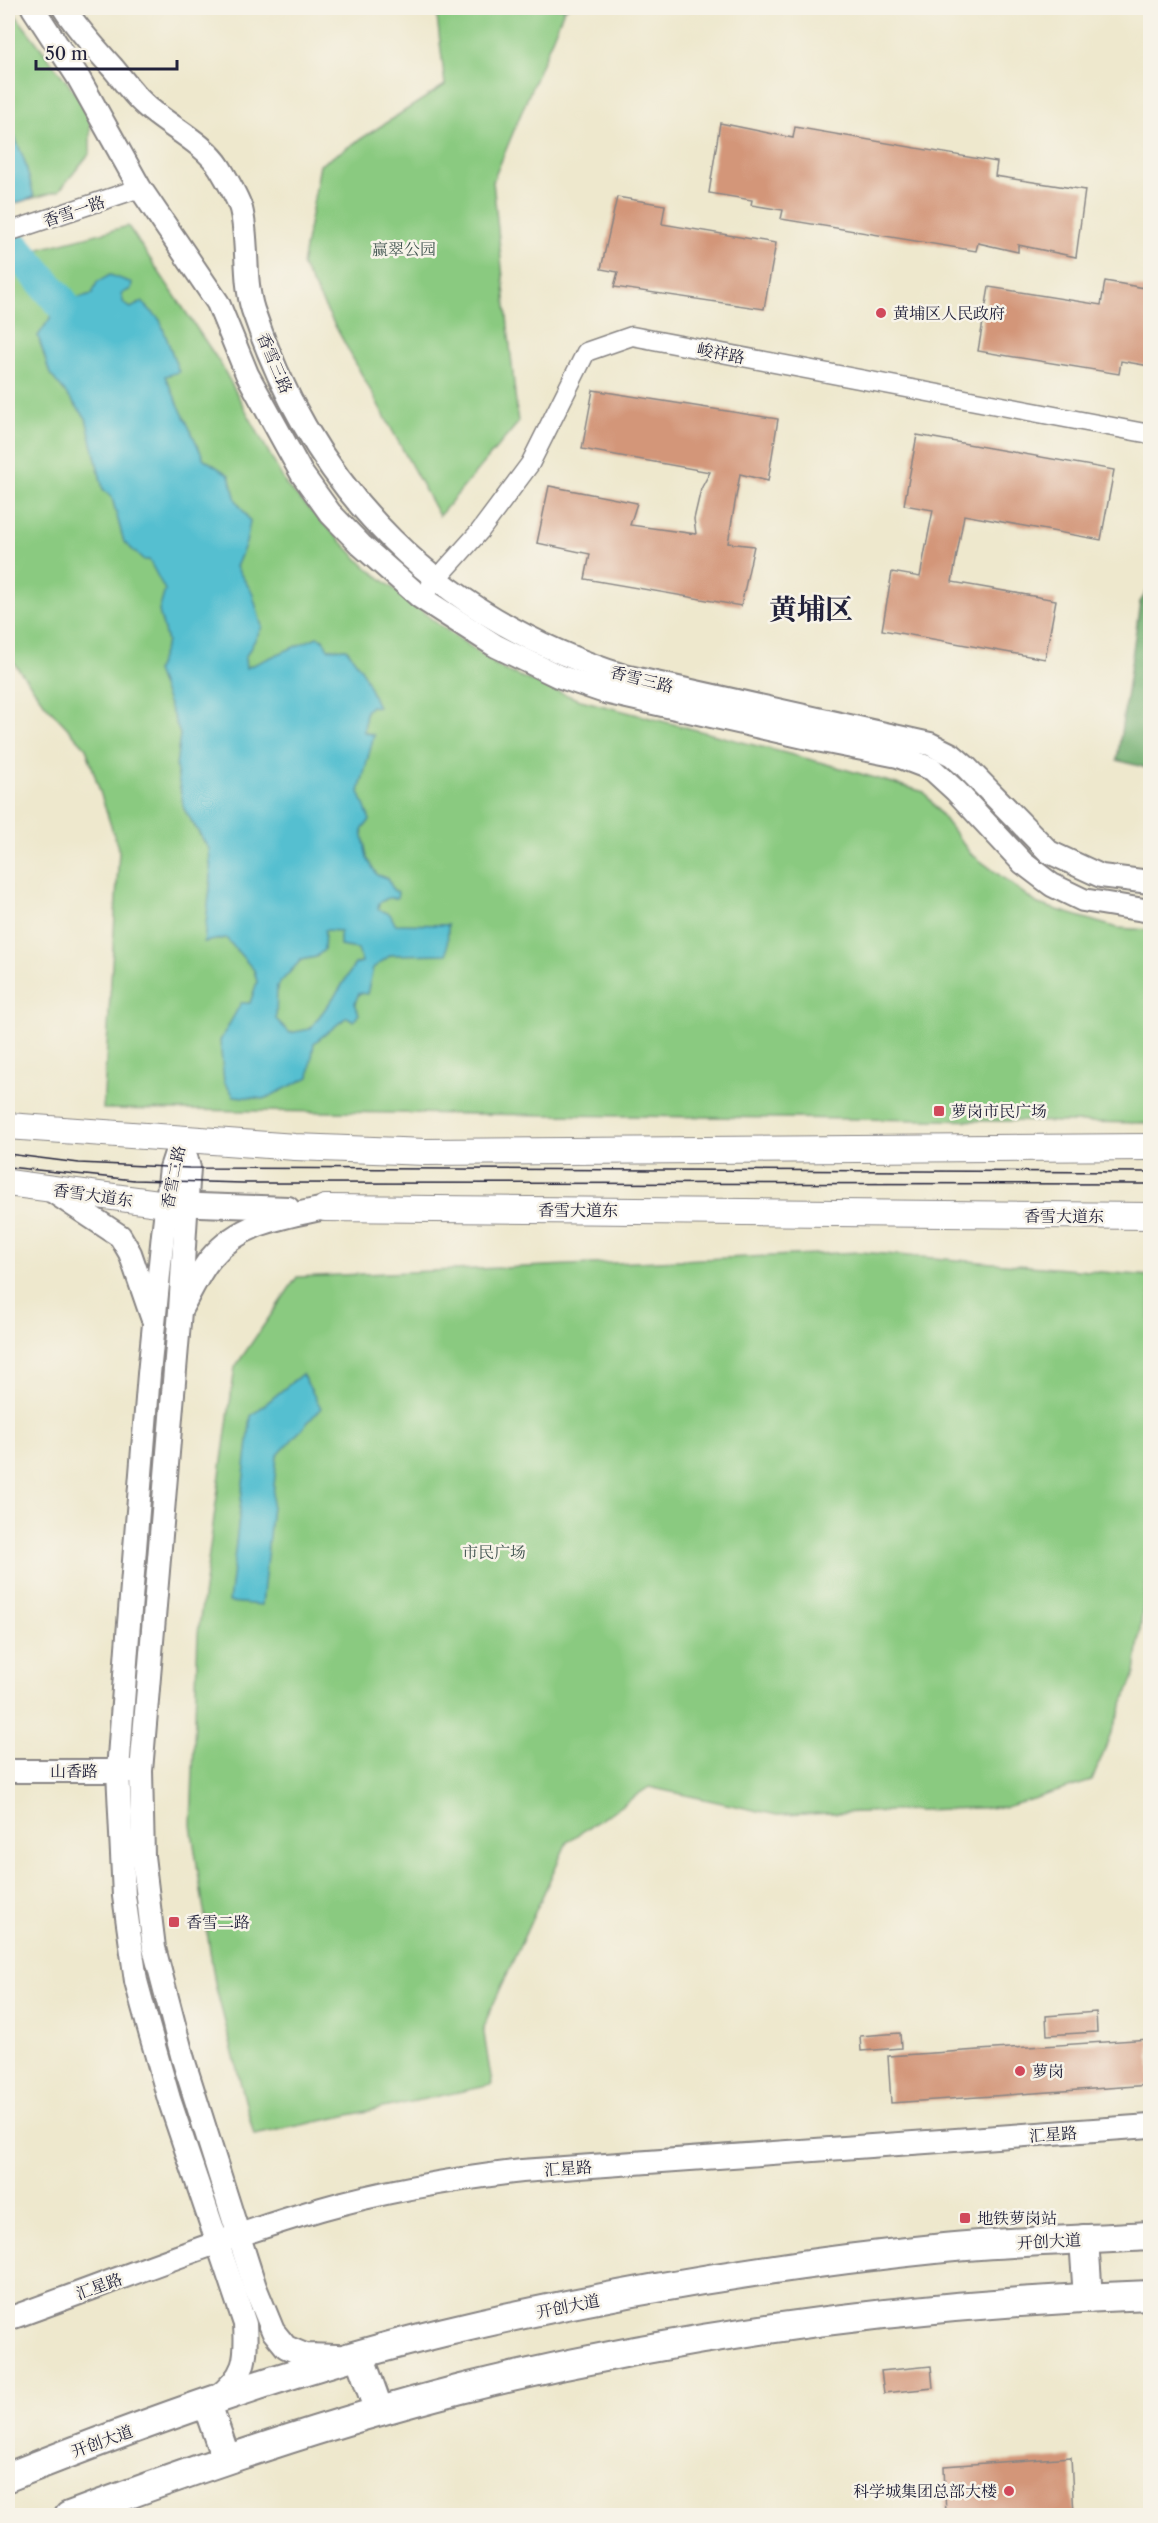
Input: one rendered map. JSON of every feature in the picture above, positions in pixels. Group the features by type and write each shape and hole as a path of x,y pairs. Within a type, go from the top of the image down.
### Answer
{"main road":[{"path":"8,1126 37,1130 295,1147 426,1152 1150,1148"},
{"name":"香雪大道东","path":"8,1183 176,1204"},
{"name":"香雪大道东","path":"325,1208 1150,1216"},
{"name":"开创大道","path":"8,2477 207,2404 356,2356 444,2332 667,2287 779,2269 947,2248 1150,2236"},
{"path":"1084,2240 1088,2298"},
{"path":"69,2516 226,2459 379,2411 474,2386 613,2356 699,2340 866,2317 1088,2298 1147,2296"},
{"path":"356,2356 379,2411"},
{"path":"207,2404 226,2459"}],"street":[{"name":"香雪三路","path":"33,8 78,77 140,188 218,303 248,375 302,474 330,513 361,545 420,597 496,646 558,676 605,692 898,756 932,769 956,791 1023,864 1052,885 1083,900 1150,911"},
{"name":"香雪三路","path":"64,8 73,23 144,104 189,138 218,166 241,209 252,308 288,395 349,493 380,529 437,580 475,609 520,635 580,662 624,676 930,744 952,754 1049,852 1101,876 1150,882"},
{"name":"香雪一路","path":"8,232 140,188"},
{"name":"峻祥路","path":"420,597 480,531 530,464 585,352 632,336 1150,434"},
{"name":"香雪二路","path":"181,1138 171,1168 176,1204 180,1311 141,1771 143,1856 154,1948 229,2239"},
{"path":"49,1189 120,1236 133,1260 154,1324"},
{"name":"香雪二路","path":"176,1204 154,1324 118,1772 124,1896 136,1981 169,2099 229,2239"},
{"name":"香雪大道东","path":"176,1204 325,1208"},
{"path":"180,1311 210,1259 235,1235 269,1220 325,1208"},
{"name":"山香路","path":"8,1771 141,1771"},
{"name":"汇星路","path":"8,2319 229,2239 373,2196 460,2179 513,2172 1150,2126"},
{"path":"229,2239 255,2288 273,2331 286,2347 305,2355 356,2356"},
{"path":"207,2404 230,2386 240,2374 245,2358 245,2324 229,2239"}],"green space":[{"path":"8,8 90,112 90,153 59,191 8,205"},
{"name":"赢翠公园","path":"436,8 567,8 564,10 493,181 518,423 439,516 302,265 320,165 445,85"},
{"path":"128,226 220,363 287,486 364,565 438,624 504,670 577,699 816,761 924,792 970,853 1038,904 1117,928 1150,930 1150,1123 103,1109 119,851 86,748 45,704 8,655 8,257"},
{"path":"1150,587 1150,769 1117,760 1140,602"},
{"name":"市民广场","path":"861,1252 1150,1276 1150,1545 1135,1674 1092,1781 1006,1807 777,1815 649,1787 567,1842 483,2027 492,2085 254,2135 215,1984 191,1825 198,1633 235,1367 297,1277"}],"water":[{"path":"8,120 25,162 34,197 8,206"},
{"path":"110,275 132,283 131,289 121,294 124,304 131,308 142,302 160,320 179,372 165,376 204,459 229,475 236,500 250,521 246,543 236,567 252,592 262,627 245,658 246,668 317,637 323,639 328,649 346,648 362,670 378,707 371,706 366,711 364,732 374,735 359,792 370,820 362,830 367,858 377,875 388,878 393,890 398,892 397,898 388,898 379,903 378,909 390,914 395,924 448,925 447,954 391,955 373,968 367,994 359,993 355,1003 359,1014 354,1021 347,1017 314,1043 309,1077 264,1099 234,1096 224,1082 220,1041 241,1003 250,1003 257,982 254,970 226,938 204,942 211,878 209,849 184,809 176,767 180,734 156,671 167,642 159,611 165,590 149,560 144,560 124,542 112,498 103,489 86,418 50,374 38,336 61,302 92,294 97,282","holes":["325,930 340,931 340,946 358,949 362,962 355,964 310,1029 290,1033 276,1019 277,986 301,960 316,957 324,950"]},
{"path":"302,1374 321,1408 277,1456 262,1605 229,1602 251,1416"}],"building":[{"path":"720,123 793,138 795,127 997,162 995,176 1085,190 1076,257 1018,245 1018,252 978,243 976,251 781,219 783,210 751,205 752,200 709,193"},
{"path":"617,197 665,205 662,224 776,243 764,309 614,287 618,272 601,269"},
{"path":"1105,281 1150,289 1150,366 1121,361 1119,374 978,351 989,287 1101,305"},
{"path":"593,390 778,419 768,481 740,474 728,543 754,546 741,606 585,579 590,554 537,543 549,486 637,503 630,525 696,534 694,519 701,489 710,472 582,449"},
{"path":"917,435 1114,470 1101,540 964,515 952,582 1056,600 1045,659 882,630 892,572 920,577 933,510 904,505"},
{"path":"1096,2012 1097,2032 1047,2035 1046,2016"},
{"path":"900,2033 901,2048 861,2051 860,2036"},
{"name":"萝岗","path":"1150,2039 1150,2085 891,2103 888,2056"},
{"path":"931,2366 933,2388 884,2393 881,2371"},
{"name":"科学城集团总部大楼","path":"1071,2457 1074,2516 946,2516 944,2466"}],"waterway":[{"path":"8,240 61,302"}],"tram line":[{"path":"8,1154 79,1163 189,1168 1150,1172"},
{"path":"8,1167 134,1180 243,1183 1150,1184"}],"place":[{"name":"黄埔区人民政府","path":"881,313"},
{"name":"萝岗市民广场","path":"939,1111"},
{"name":"香雪二路","path":"174,1922"},
{"name":"萝岗","path":"1020,2071"},
{"name":"地铁萝岗站","path":"965,2218"},
{"name":"科学城集团总部大楼","path":"1009,2491"}],"district":[{"name":"黄埔区","path":"811,609"}]}
